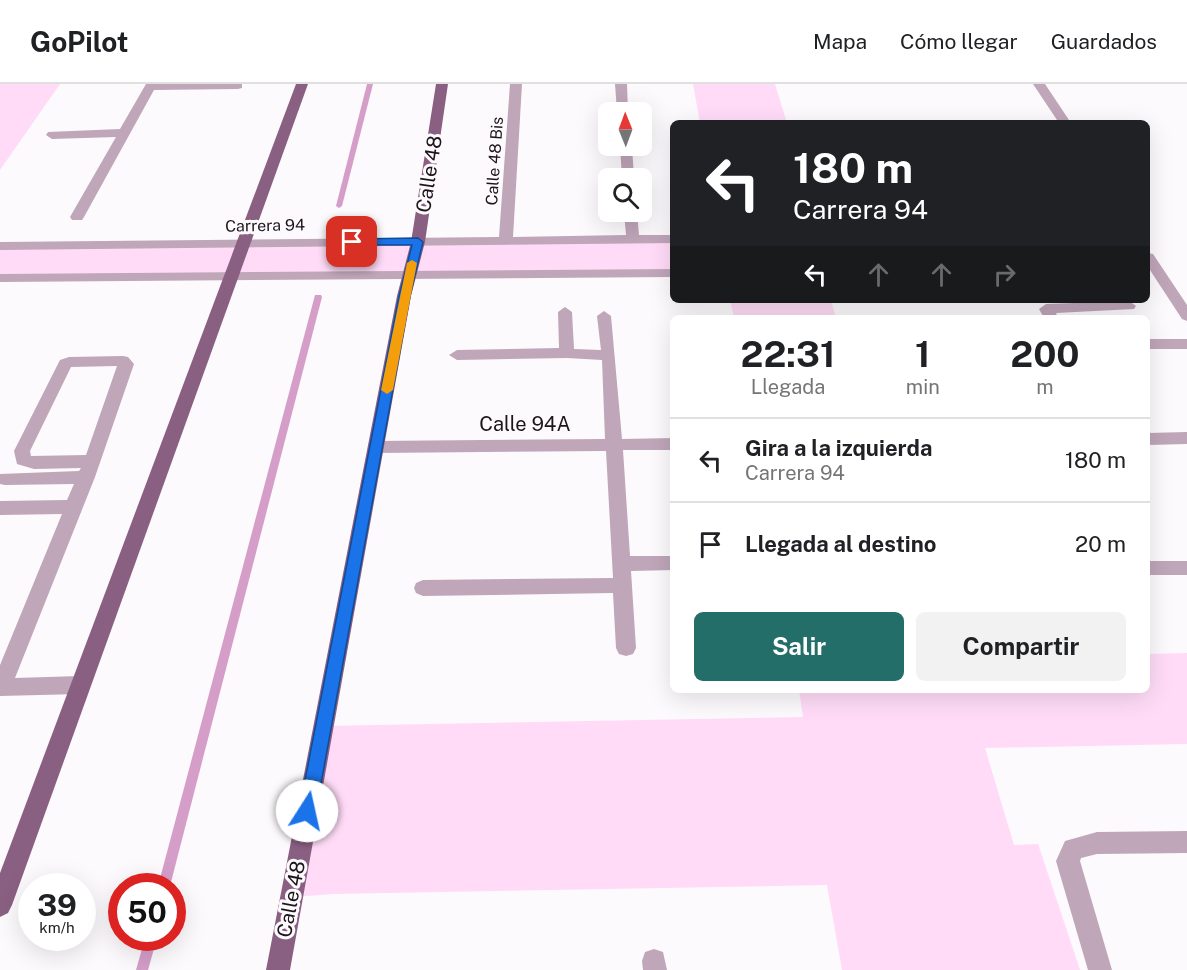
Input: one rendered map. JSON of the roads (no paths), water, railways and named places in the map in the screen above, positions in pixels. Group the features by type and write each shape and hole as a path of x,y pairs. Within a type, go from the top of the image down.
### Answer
{"main road":[{"path":"0,905 302,84"},
{"name":"Calle 48","path":"278,970 409,275 418,242 442,84"}],"street":[{"name":"Calle 48 Bis","path":"506,241 516,84"},
{"path":"621,84 622,102"},
{"path":"1039,84 1063,120"},
{"path":"77,217 151,86 238,86"},
{"path":"52,135 123,134"},
{"path":"632,222 633,239"},
{"name":"Carrera 94","path":"0,246 670,239"},
{"path":"1152,270 1187,316"},
{"path":"0,278 670,273"},
{"path":"1049,315 1046,309 1129,306"},
{"path":"565,312 567,353"},
{"path":"604,316 609,356 626,648"},
{"path":"1150,344 1187,344"},
{"path":"457,355 567,353 609,356"},
{"path":"80,685 0,687 89,469 126,364 123,361 65,364 22,451 23,460 34,463 89,469"},
{"path":"1150,439 1187,438"},
{"name":"Calle 94A","path":"376,447 670,444"},
{"path":"5,479 89,469"},
{"path":"0,508 73,507"},
{"path":"620,564 670,563"},
{"path":"1150,568 1187,568"},
{"path":"423,588 622,585"},
{"path":"1100,970 1068,861 1073,849 1097,843 1187,842"}],"waterway":[{"path":"339,206 370,84"},
{"path":"167,873 318,297"},
{"path":"142,970 147,951"}]}
